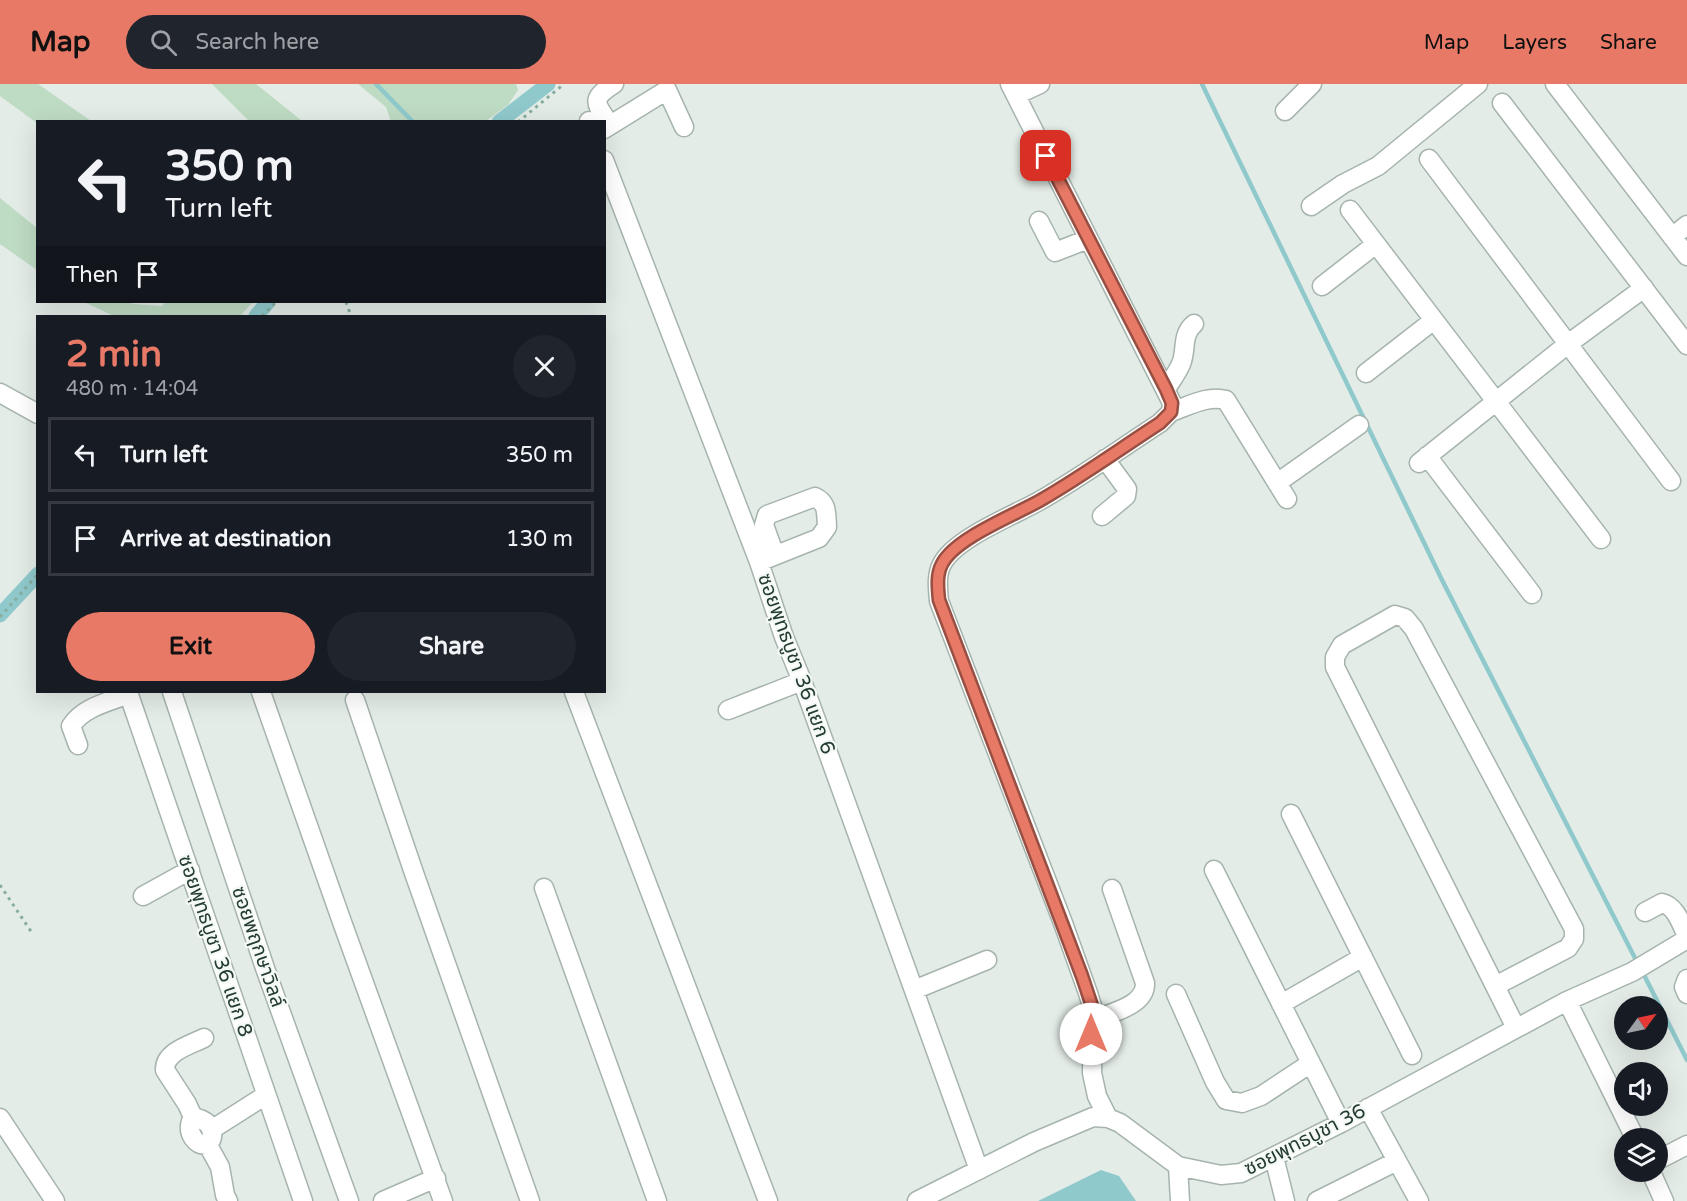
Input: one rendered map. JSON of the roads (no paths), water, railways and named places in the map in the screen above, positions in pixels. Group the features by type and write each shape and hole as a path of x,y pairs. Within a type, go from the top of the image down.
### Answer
{"street":[{"path":"598,120 597,99 600,93 614,84"},
{"path":"1040,84 1013,90 1166,389 1172,403 1171,412"},
{"path":"1285,111 1312,84"},
{"path":"1311,206 1343,184 1378,166 1478,84"},
{"path":"1555,84 1687,256"},
{"path":"605,120 665,87 684,127"},
{"path":"1502,103 1687,345"},
{"path":"1429,159 1671,481"},
{"name":"ซอยพุทธบูชา 36 แยก 6","path":"606,165 767,558 784,637 979,1170"},
{"path":"1350,210 1602,539"},
{"path":"1039,221 1055,252 1088,239"},
{"path":"1672,237 1687,225"},
{"path":"1322,286 1376,244"},
{"path":"1532,594 1423,459 1568,344 1644,288"},
{"path":"1366,374 1434,320"},
{"path":"1166,389 1181,365 1185,352 1185,337 1194,324"},
{"path":"0,393 36,413"},
{"path":"1108,1118 1097,1096 1092,1073 1093,1020 1090,1000 1063,923 939,600 938,583 941,565 969,538 1041,500 1160,423 1171,412 1205,399 1226,400 1287,499"},
{"path":"1277,483 1359,425"},
{"path":"1102,516 1126,496 1127,489 1104,459"},
{"path":"1495,986 1568,948 1574,939 1574,929 1414,629 1406,618 1395,615 1342,645 1335,657 1335,667 1516,1028"},
{"path":"728,710 802,681"},
{"path":"78,745 71,726 75,719 85,711 128,693"},
{"name":"ซอยพุทธบูชา 36 แยก 8","path":"128,693 303,1201"},
{"name":"ซอยพฤกษาวิลล์","path":"172,693 266,971 348,1201"},
{"path":"261,693 443,1201"},
{"path":"574,693 768,1201"},
{"path":"355,700 530,1201"},
{"path":"1291,814 1412,1055"},
{"path":"143,896 190,870"},
{"path":"1214,870 1341,1123"},
{"path":"544,888 657,1201"},
{"path":"1093,1020 1135,1002 1142,997 1146,989 1112,889"},
{"path":"1645,912 1662,903 1667,904 1672,908 1687,938"},
{"name":"ซอยพุทธบูชา 36","path":"1108,1118 1130,1129 1178,1166 1221,1176 1241,1173 1341,1123 1567,1001 1653,961 1687,938"},
{"path":"1281,1004 1363,957"},
{"path":"914,990 987,960"},
{"path":"1687,979 1684,987 1687,994"},
{"path":"1176,993 1215,1082 1226,1100 1242,1103 1261,1096 1311,1064"},
{"path":"1567,1001 1630,1128"},
{"path":"204,1038 168,1057 165,1063 165,1070 194,1119 189,1126 193,1138 202,1145 266,1095"},
{"path":"1368,1108 1419,1201"},
{"path":"917,1201 1035,1142 1081,1122 1094,1117 1108,1118"},
{"path":"0,1118 55,1201"},
{"path":"210,1137 228,1201"},
{"path":"1668,1155 1687,1146"},
{"path":"1274,1157 1285,1201"},
{"path":"1317,1201 1397,1161"},
{"path":"1178,1166 1180,1201"},
{"path":"383,1201 435,1178"},
{"path":"1655,1182 1664,1201"}],"water":[{"path":"1101,1170 1119,1176 1136,1201 1038,1201"}],"waterway":[{"path":"376,84 411,120"},
{"path":"502,120 548,84"},
{"path":"1202,84 1442,580 1638,964"},
{"path":"257,315 267,303"},
{"path":"0,615 36,576"},
{"path":"1642,971 1687,1060"}]}
